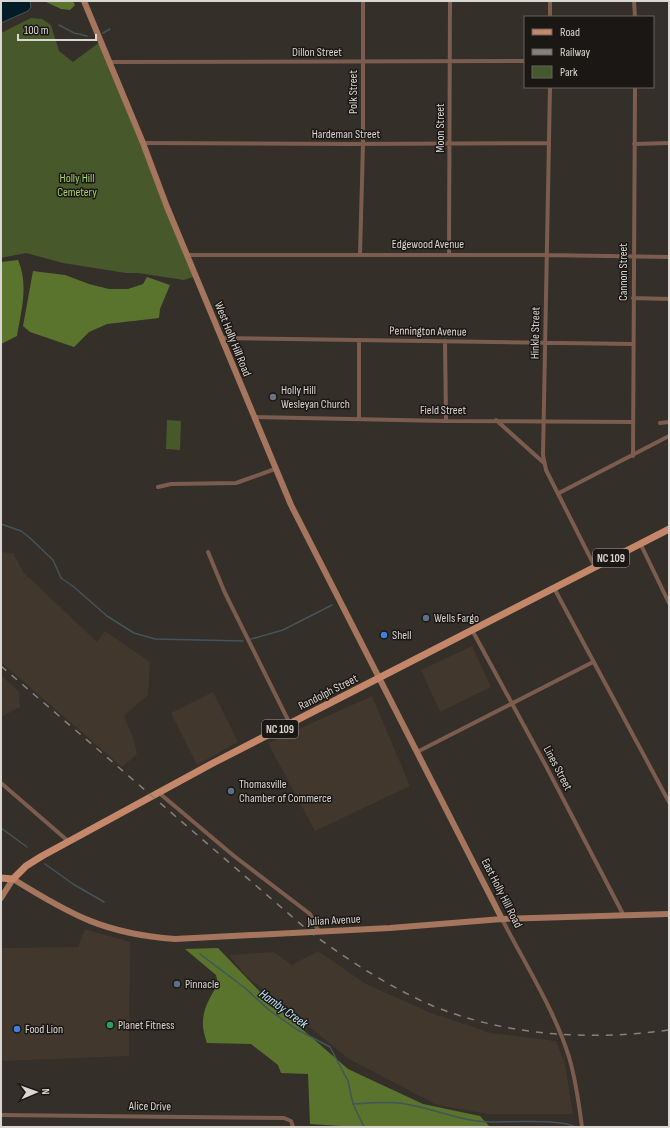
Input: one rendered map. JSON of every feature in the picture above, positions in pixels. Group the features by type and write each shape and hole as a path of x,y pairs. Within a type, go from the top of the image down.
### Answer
{"main road":[{"name":"Randolph Street","path":"13,879 26,866 68,841 158,792 669,529"},
{"path":"1,878 13,879"}],"street":[{"name":"West Holly Hill Road","path":"84,1 144,143 167,207 275,469 291,505 380,677"},
{"name":"Polk Street","path":"360,254 363,144 363,1"},
{"name":"Moon Street","path":"449,255 450,1"},
{"path":"550,1 550,16"},
{"path":"634,1 635,16"},
{"name":"Dillon Street","path":"110,62 524,61"},
{"name":"Hinkle Street","path":"550,88 546,255 544,464 595,567"},
{"name":"Cannon Street","path":"633,456 634,344 632,257 635,88"},
{"name":"Hardeman Street","path":"144,143 549,143"},
{"path":"634,144 669,143"},
{"name":"Edgewood Avenue","path":"187,254 546,255 669,258"},
{"path":"633,298 669,298"},
{"name":"Pennington Avenue","path":"221,338 634,344"},
{"path":"359,340 359,419"},
{"path":"445,341 446,421"},
{"name":"Field Street","path":"253,417 446,421 496,420 633,422"},
{"path":"496,420 544,464"},
{"path":"660,423 669,422"},
{"path":"559,493 669,436"},
{"path":"158,487 171,484 236,483 275,469"},
{"path":"640,543 669,603"},
{"path":"208,552 226,593 290,724"},
{"path":"554,588 669,802"},
{"name":"Lines Street","path":"472,630 624,916"},
{"path":"417,752 593,662"},
{"name":"East Holly Hill Road","path":"380,677 547,1007 566,1049 574,1079 582,1127"},
{"path":"1,783 68,841"},
{"path":"158,792 234,856 310,914 318,932"},
{"path":"1,898 13,879"},
{"name":"Julian Avenue","path":"13,879 54,905 95,924 144,937 175,939 318,932 502,919 669,914"},
{"name":"Alice Drive","path":"1,1115 284,1118 291,1121 293,1127"}],"shaded area":[{"path":"1,552 13,553 24,573 97,642 105,631 150,662 148,695 124,716 134,740 137,754 122,767 1,662"},
{"path":"472,646 491,687 440,712 421,670"},
{"path":"1,675 19,692 20,707 1,717"},
{"path":"213,692 238,742 197,765 171,713"},
{"path":"372,696 410,786 315,831 268,743"},
{"path":"85,929 130,942 129,1056 1,1061 1,948 78,947"},
{"path":"318,951 366,984 431,1013 491,1033 556,1041 565,1064 573,1114 488,1114 437,1105 349,1059 245,975 229,955 274,952 292,965"}],"green space":[{"path":"44,1 73,1 75,5 70,10 61,9"},
{"name":"Holly Hill Cemetery","path":"31,18 42,19 51,25 59,51 73,62 100,42 196,276 184,280 138,273 126,273 63,263 26,253 1,258 1,33"},
{"path":"18,260 24,288 17,336 1,344 1,262"},
{"path":"33,271 65,275 89,284 109,289 128,289 143,284 147,277 170,285 160,309 159,318 107,324 89,332 74,347 30,332 23,326"},
{"path":"167,420 181,421 180,450 166,449"},
{"path":"218,948 264,996 348,1069 423,1104 480,1116 490,1127 356,1127 310,1124 308,1074 281,1073 278,1065 251,1044 207,1043 204,1034 203,1019 206,1006 218,984 216,975 185,949"}],"water":[{"path":"1,1 30,1 31,7 28,11 1,23"}],"waterway":[{"path":"59,25 74,33 87,36"},
{"path":"103,33 110,29"},
{"path":"1,524 21,531 30,538 53,560 61,578 74,587 107,616 134,633 155,639 243,641"},
{"path":"251,639 283,630 332,605"},
{"name":"Hamby Creek","path":"1,828 27,847"},
{"name":"Hamby Creek","path":"45,864 73,884 104,902"},
{"name":"Hamby Creek","path":"200,954 245,988 269,1010 296,1029 330,1047 348,1081 353,1104 364,1127"},
{"path":"353,1104 379,1102 399,1103 469,1120 491,1122 548,1122 569,1124 575,1127"}],"railway":[{"path":"1,666 311,933 355,963 401,991 433,1006 461,1016 520,1030 580,1035 610,1035 669,1030"}],"place":[{"name":"Holly Hill Wesleyan Church","path":"273,397"},
{"name":"Wells Fargo","path":"426,618"},
{"name":"Shell","path":"384,635"},
{"name":"Thomasville Chamber of Commerce","path":"231,791"},
{"name":"Pinnacle","path":"177,984"},
{"name":"Planet Fitness","path":"110,1025"},
{"name":"Food Lion","path":"17,1029"}]}
